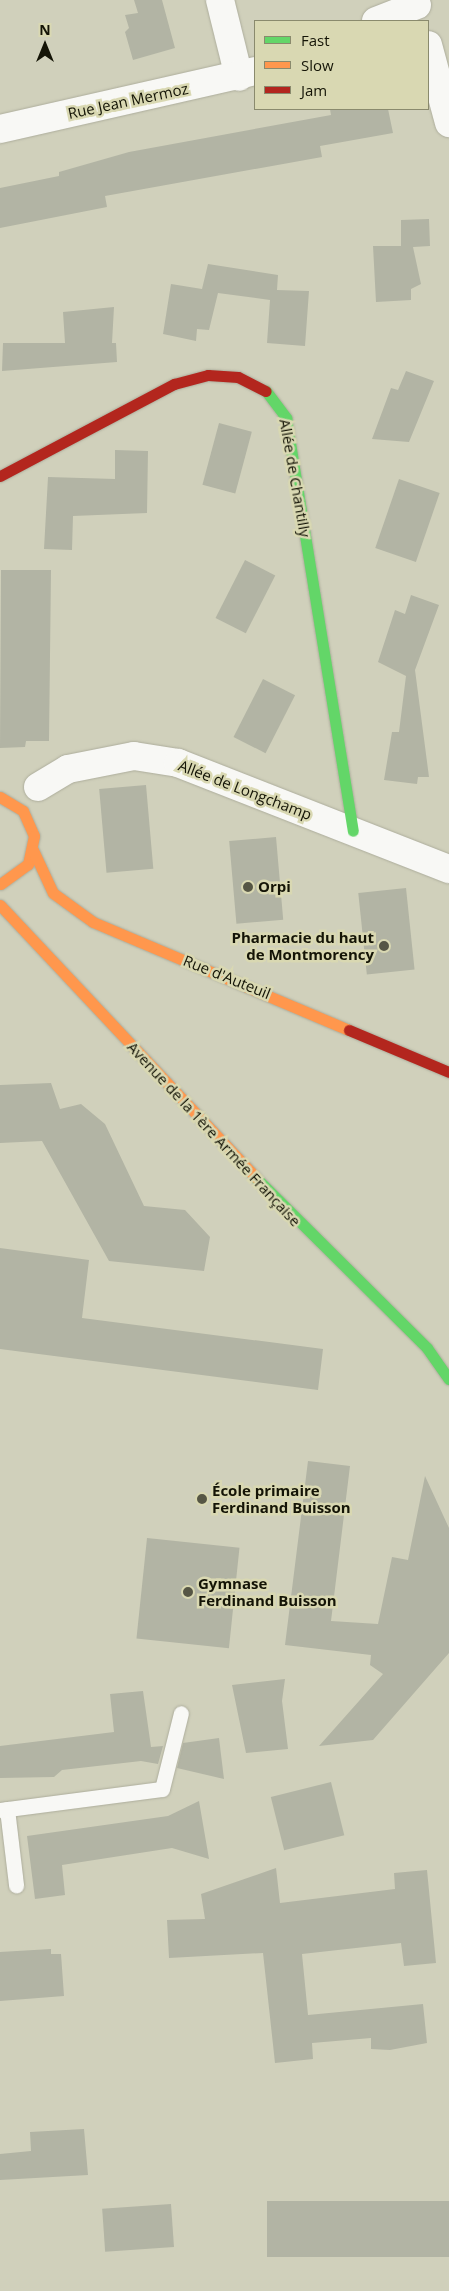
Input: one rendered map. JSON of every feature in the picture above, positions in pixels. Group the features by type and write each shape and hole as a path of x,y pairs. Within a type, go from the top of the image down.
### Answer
{"street":[{"path":"220,0 247,74"},
{"path":"380,20 418,9"},
{"path":"429,49 449,123"},
{"name":"Rue Jean Mermoz","path":"0,129 247,74"},
{"name":"Allée de Chantilly","path":"0,476 174,384 216,375 238,377 270,393 286,418 353,831"},
{"name":"Allée de Longchamp","path":"3,798 38,787 68,769 134,756 178,763 449,869"},
{"path":"15,887 19,874 34,850 31,823 38,787"},
{"path":"3,798 31,823"},
{"name":"Rue d'Auteuil","path":"34,850 53,893 93,922 449,1072"},
{"path":"0,884 19,874"},
{"name":"Avenue de la 1ère Armée Française","path":"15,900 27,932"},
{"name":"Avenue de la 1ère Armée Française","path":"0,906 27,932 298,1224 407,1329 449,1379"},
{"name":"Avenue de la 1ère Armée Française","path":"407,1329 449,1353"}],"lane":[{"path":"16,1885 4,1810 162,1789 181,1713"}],"building":[{"path":"134,0 162,0 175,48 133,60 125,32 129,28 125,15 138,13"},
{"path":"330,110 388,110 393,133 320,146 322,157 105,196 107,207 0,228 0,188 59,176 59,172 129,152 331,115"},
{"path":"429,219 430,246 413,247 421,284 411,289 411,300 376,302 373,246 401,246 401,220"},
{"path":"208,264 278,275 277,290 309,291 305,346 267,343 270,300 218,293 209,330 197,329 196,341 163,334 171,284 202,289"},
{"path":"114,307 112,343 116,343 117,362 2,371 3,343 65,343 63,312"},
{"path":"406,371 434,381 409,442 372,439 391,388 398,390"},
{"path":"219,423 252,432 235,494 202,485"},
{"path":"115,450 148,451 147,513 73,516 72,550 44,549 48,477 115,479"},
{"path":"399,479 440,493 416,562 375,548"},
{"path":"245,560 275,575 246,633 215,618"},
{"path":"1,570 51,570 49,741 26,741 25,747 0,748"},
{"path":"411,595 439,605 415,670 429,777 418,777 417,784 384,780 392,732 399,732 406,676 378,662 395,610 405,614"},
{"path":"263,679 295,695 266,753 233,737"},
{"path":"146,785 153,869 106,873 99,789"},
{"path":"276,837 283,920 236,924 229,841"},
{"path":"406,888 415,970 367,975 358,893"},
{"path":"51,1083 60,1109 81,1104 105,1124 144,1206 185,1210 210,1237 204,1271 109,1261 42,1141 0,1143 0,1085"},
{"path":"0,1248 89,1260 82,1318 323,1349 318,1390 0,1349"},
{"path":"308,1461 350,1466 331,1621 378,1624 392,1557 408,1560 425,1476 449,1528 449,1653 373,1740 319,1746 383,1674 370,1665 371,1655 285,1645"},
{"name":"Gymnase Ferdinand Buisson","path":"147,1538 239,1548 229,1648 136,1638"},
{"path":"285,1679 282,1701 288,1749 246,1753 232,1685"},
{"path":"143,1691 151,1747 163,1746 158,1764 141,1761 62,1770 54,1777 0,1778 0,1746 114,1732 110,1694"},
{"path":"219,1738 224,1779 177,1768 183,1743"},
{"path":"331,1782 344,1835 284,1850 271,1797"},
{"path":"199,1801 209,1859 172,1848 62,1865 65,1895 35,1899 27,1836 168,1816"},
{"path":"276,1868 280,1903 395,1889 394,1873 427,1870 436,1963 404,1966 401,1943 302,1954 308,2015 423,2004 427,2043 390,2050 371,2049 371,2038 312,2043 313,2059 275,2063 263,1953 169,1958 167,1920 205,1919 201,1894"},
{"path":"51,1949 51,1954 61,1954 64,1996 0,2001 0,1952"},
{"path":"84,2129 88,2175 0,2180 0,2154 31,2151 30,2132"},
{"path":"267,2201 449,2201 449,2257 267,2257"},
{"path":"171,2204 174,2247 105,2252 102,2209"}],"traffic: fast":[{"path":"266,391 286,418 353,831"},
{"path":"256,1178 427,1348 449,1379"}],"traffic: slow":[{"path":"0,797 23,811 34,836 28,864 0,884"},
{"path":"33,850 53,893 93,922 349,1030"},
{"path":"0,905 256,1178"}],"traffic: jam":[{"path":"0,476 174,384 208,375 238,377 266,391"},
{"path":"349,1030 449,1072"}],"place":[{"name":"Orpi","path":"248,887"},
{"name":"Pharmacie du haut de Montmorency","path":"384,946"},
{"name":"École primaire Ferdinand Buisson","path":"202,1499"},
{"name":"Gymnase Ferdinand Buisson","path":"188,1592"}]}
